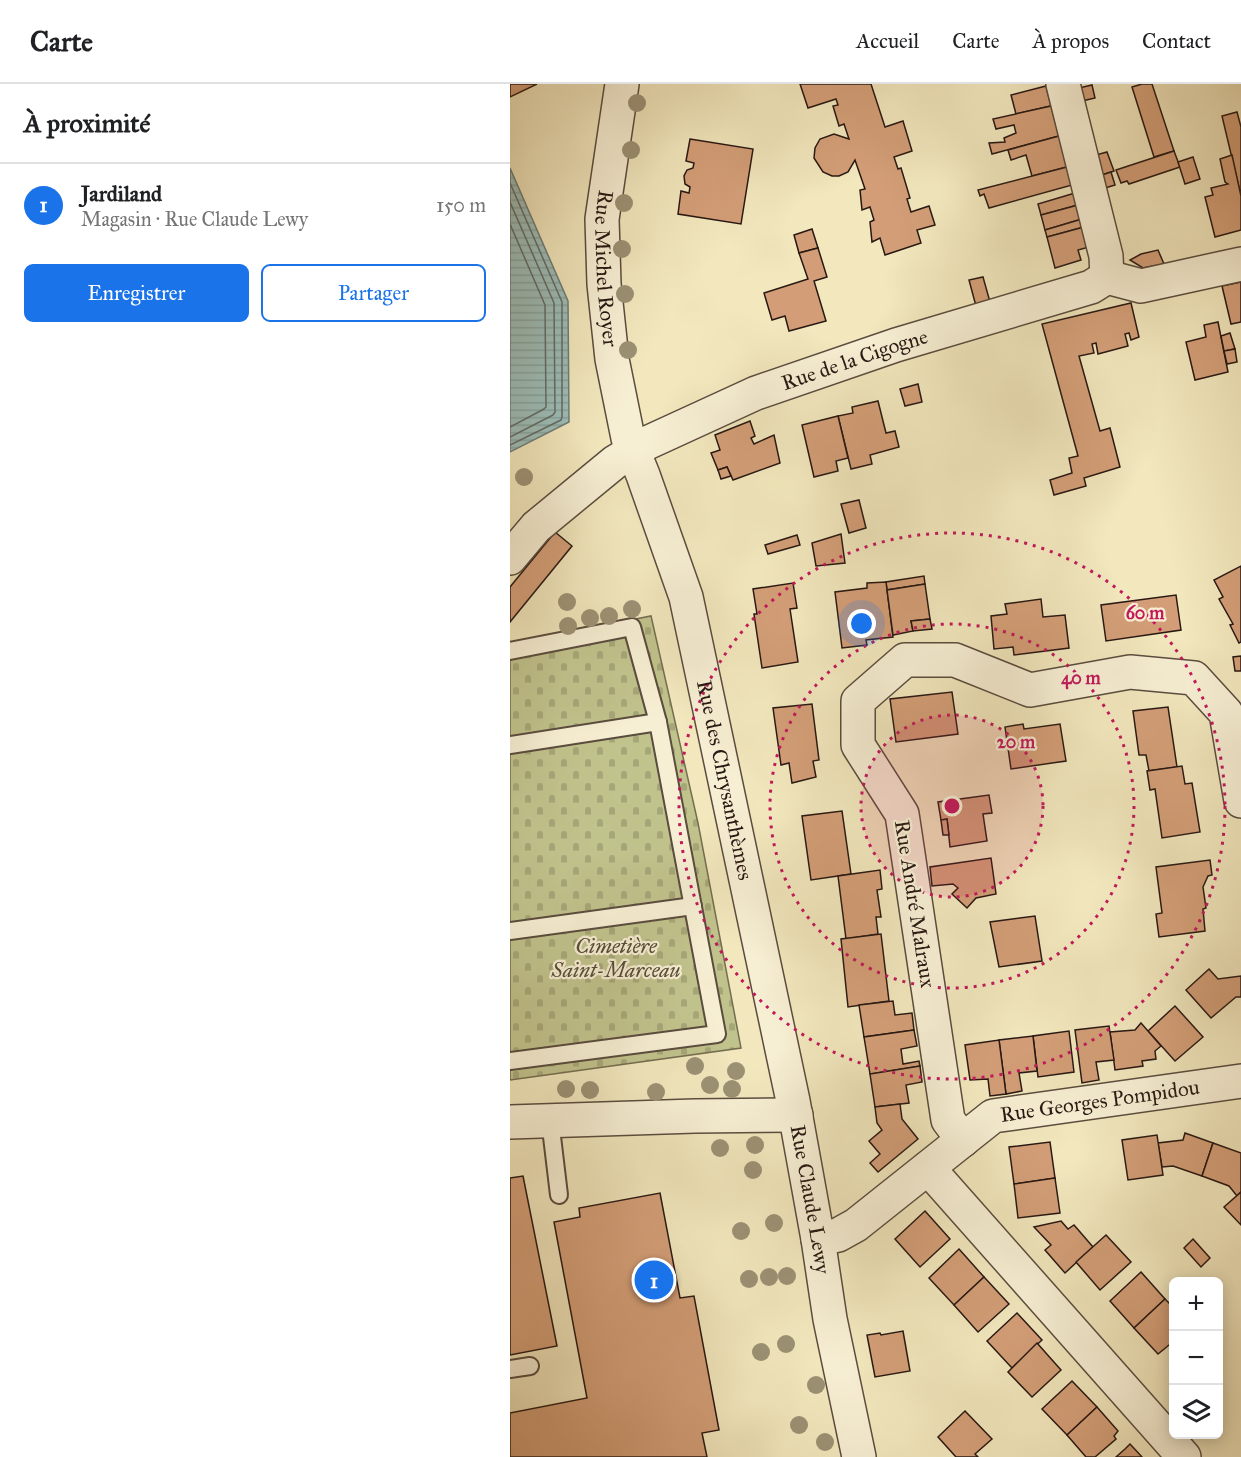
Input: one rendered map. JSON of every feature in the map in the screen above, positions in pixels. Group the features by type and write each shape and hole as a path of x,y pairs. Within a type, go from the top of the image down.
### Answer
{"street":[{"name":"Rue Michel Royer","path":"622,84 602,219 604,284 612,359 632,451"},
{"path":"1063,84 1106,256 1107,277 1141,286 1241,264"},
{"name":"Rue de la Cigogne","path":"510,558 536,527 615,462 647,442 756,393 896,345 1091,287 1107,277"},
{"name":"Rue des Chrysanthèmes","path":"632,451 643,475 686,597 796,1115"},
{"name":"Rue André Malraux","path":"963,1140 948,1120 902,814 858,745 858,701 905,660 955,660 1030,690 1130,672 1194,678 1226,713 1241,801"},
{"name":"Rue Georges Pompidou","path":"818,1239 838,1235 856,1225 993,1116 1241,1081"},
{"name":"Rue Claude Lewy","path":"510,1122 796,1115 830,1318 859,1457"},
{"path":"928,1168 1184,1457"}],"lane":[{"path":"510,651 632,627 658,722 717,1034 510,1061"},
{"path":"510,745 658,722"},
{"path":"510,931 693,906"},
{"path":"550,1120 559,1195"},
{"path":"510,1370 530,1366"}],"green space":[{"name":"Cimetière Saint-Marceau","path":"651,616 698,823 741,1048 510,1080 510,644"}],"water":[{"path":"510,168 568,301 569,422 510,452"}],"building":[{"path":"510,84 537,84 510,97"},
{"path":"800,84 871,84 885,127 903,121 912,151 894,157 898,169 901,168 910,198 907,199 911,212 929,206 935,225 917,230 921,243 885,255 880,238 872,242 870,222 874,220 870,207 862,210 860,190 865,189 855,160 848,172 832,176 823,172 814,158 815,148 820,139 834,134 849,139 844,124 839,126 833,106 838,105 836,99 808,108"},
{"path":"1152,84 1174,151 1154,157 1132,87"},
{"path":"1092,85 1095,98 1082,101 1079,88"},
{"path":"1046,86 1051,106 1016,114 1011,95"},
{"path":"1051,106 1059,136 992,154 989,143 1005,142 1004,138 1016,133 1014,125 996,129 993,119"},
{"path":"1237,112 1241,127 1241,196 1222,116"},
{"path":"1059,136 1067,167 1032,176 1026,155 1011,160 1008,150"},
{"path":"690,139 753,149 741,224 678,214 681,191 689,193 690,187 685,184 684,176 687,170 693,168 694,163 686,161"},
{"path":"1174,151 1180,167 1129,184 1127,181 1121,183 1116,170"},
{"path":"1107,152 1114,171 1102,175 1096,155"},
{"path":"1232,155 1241,196 1241,230 1215,237 1205,197 1213,195 1211,188 1228,184 1225,182 1220,159"},
{"path":"1193,157 1200,179 1185,184 1178,162"},
{"path":"1067,167 1072,185 989,208 984,194 980,196 978,190"},
{"path":"1111,172 1115,185 1105,188 1102,175"},
{"path":"1075,193 1078,205 1041,215 1038,204"},
{"path":"1078,205 1082,219 1045,230 1041,215"},
{"path":"1082,219 1084,227 1047,237 1045,230"},
{"path":"1084,227 1089,247 1078,250 1081,260 1055,268 1047,237"},
{"path":"812,229 818,248 799,253 794,235"},
{"path":"818,248 827,277 814,281 826,321 789,331 785,316 772,320 764,293 808,279 799,253"},
{"path":"1158,250 1164,264 1143,268 1130,260 1141,254"},
{"path":"983,277 990,302 976,306 969,280"},
{"path":"1241,282 1241,322 1231,324 1222,286"},
{"path":"1131,303 1139,337 1131,340 1129,333 1125,334 1128,346 1098,354 1096,343 1092,344 1094,353 1079,356 1100,431 1110,428 1120,467 1084,478 1086,486 1054,495 1050,480 1072,473 1069,458 1078,456 1042,324"},
{"path":"1218,322 1228,372 1195,380 1186,342 1206,337 1204,325"},
{"path":"1230,333 1235,349 1224,351 1221,336"},
{"path":"1235,349 1237,362 1227,364 1224,351"},
{"path":"918,384 922,402 905,406 900,389"},
{"path":"878,401 886,433 895,431 899,447 870,455 872,464 851,469 838,416 853,413 852,407"},
{"path":"838,416 848,458 836,461 838,471 814,477 802,425"},
{"path":"750,421 755,436 751,438 754,444 774,435 780,463 733,480 727,467 718,470 711,453 720,450 715,435"},
{"path":"727,467 731,476 721,479 718,470"},
{"path":"859,500 866,528 849,533 841,504"},
{"path":"555,532 572,546 510,622 510,587"},
{"path":"841,534 845,563 816,566 812,543"},
{"path":"797,535 800,545 768,554 765,545"},
{"path":"1241,566 1241,642 1239,643 1230,625 1233,624 1219,599 1223,597 1214,580"},
{"path":"924,576 925,584 887,590 886,582"},
{"path":"886,582 893,637 866,640 867,645 842,648 835,592 867,588 867,583"},
{"path":"793,583 797,608 790,609 798,662 762,668 754,614 757,614 753,589"},
{"path":"925,584 930,619 911,621 913,631 893,635 887,590"},
{"path":"1176,595 1181,630 1106,641 1101,605"},
{"path":"1041,599 1043,617 1065,615 1069,648 1014,655 1013,647 994,649 991,616 1007,614 1005,604"},
{"path":"930,619 932,629 913,631 911,621"},
{"path":"1241,656 1241,671 1235,671 1233,657"},
{"path":"952,692 958,734 896,742 890,699"},
{"path":"812,704 819,760 813,761 816,777 792,783 789,763 781,765 773,708"},
{"path":"1168,707 1177,767 1149,771 1146,755 1139,755 1133,711"},
{"path":"1023,724 1024,729 1060,724 1066,761 1011,769 1005,727"},
{"path":"1182,766 1185,784 1192,783 1200,832 1162,838 1155,789 1150,790 1147,771"},
{"path":"989,795 992,813 983,814 987,841 950,847 947,819 941,820 938,802"},
{"path":"842,811 851,874 811,880 802,816"},
{"path":"947,819 949,835 943,835 941,820"},
{"path":"991,858 996,894 976,898 967,908 952,894 958,888 953,884 932,886 930,867"},
{"path":"1210,860 1212,875 1208,876 1203,887 1206,908 1203,909 1205,931 1159,937 1156,914 1162,913 1156,867"},
{"path":"880,870 882,889 877,890 881,917 876,917 878,934 846,939 838,876"},
{"path":"1035,916 1042,961 999,967 990,922"},
{"path":"881,934 889,1001 848,1007 841,939"},
{"path":"1209,969 1218,979 1241,976 1241,997 1236,997 1211,1018 1186,990"},
{"path":"893,1001 895,1015 912,1013 914,1030 864,1037 859,1005"},
{"path":"1175,1006 1203,1037 1175,1061 1148,1031"},
{"path":"1141,1023 1161,1046 1155,1051 1156,1059 1142,1061 1143,1066 1115,1070 1110,1032 1135,1030"},
{"path":"1109,1026 1114,1060 1096,1062 1099,1080 1082,1083 1075,1030"},
{"path":"914,1030 917,1046 901,1049 903,1064 919,1061 920,1066 870,1074 864,1037"},
{"path":"1069,1031 1074,1072 1038,1077 1033,1036"},
{"path":"1033,1036 1037,1071 1019,1073 1022,1091 1006,1094 999,1040"},
{"path":"999,1040 1006,1094 990,1096 988,1079 970,1080 965,1045"},
{"path":"920,1066 922,1082 906,1085 909,1103 875,1107 870,1074"},
{"path":"900,1104 902,1119 918,1139 878,1172 870,1163 880,1154 869,1141 882,1130 877,1123 875,1107"},
{"path":"1185,1133 1213,1143 1202,1176 1173,1166 1162,1167 1158,1143 1183,1140"},
{"path":"1157,1135 1163,1175 1128,1180 1122,1140"},
{"path":"1050,1142 1055,1178 1014,1184 1009,1147"},
{"path":"1213,1143 1241,1153 1241,1192 1237,1196 1229,1186 1202,1176"},
{"path":"523,1176 557,1346 510,1355 510,1178"},
{"path":"1055,1178 1060,1213 1018,1218 1014,1184"},
{"path":"1241,1192 1241,1225 1224,1207"},
{"path":"660,1193 680,1298 694,1296 719,1430 702,1433 707,1457 510,1457 510,1413 587,1398 554,1222 580,1217 579,1208"},
{"path":"925,1211 950,1239 920,1267 895,1239"},
{"path":"1061,1221 1068,1229 1074,1225 1093,1247 1065,1273 1045,1250 1051,1245 1034,1227"},
{"path":"1106,1235 1131,1262 1100,1290 1076,1262"},
{"path":"1193,1239 1210,1258 1201,1267 1184,1248"},
{"path":"959,1249 984,1277 954,1305 929,1278"},
{"path":"1141,1272 1165,1299 1134,1328 1110,1301"},
{"path":"984,1277 1009,1304 978,1332 954,1305"},
{"path":"1165,1299 1169,1303 1169,1345 1158,1354 1134,1328"},
{"path":"1017,1313 1042,1340 1012,1368 987,1341"},
{"path":"903,1331 910,1371 875,1377 867,1335"},
{"path":"1037,1343 1061,1370 1032,1397 1008,1372"},
{"path":"1072,1381 1097,1407 1067,1435 1042,1409"},
{"path":"1097,1407 1118,1431 1114,1436 1116,1439 1095,1457 1086,1457 1067,1435"},
{"path":"965,1411 992,1439 975,1454 978,1457 956,1457 938,1437"},
{"path":"1130,1444 1142,1457 1116,1457 1125,1449"}],"place":[{"name":"Jardiland","path":"654,1280"}]}
